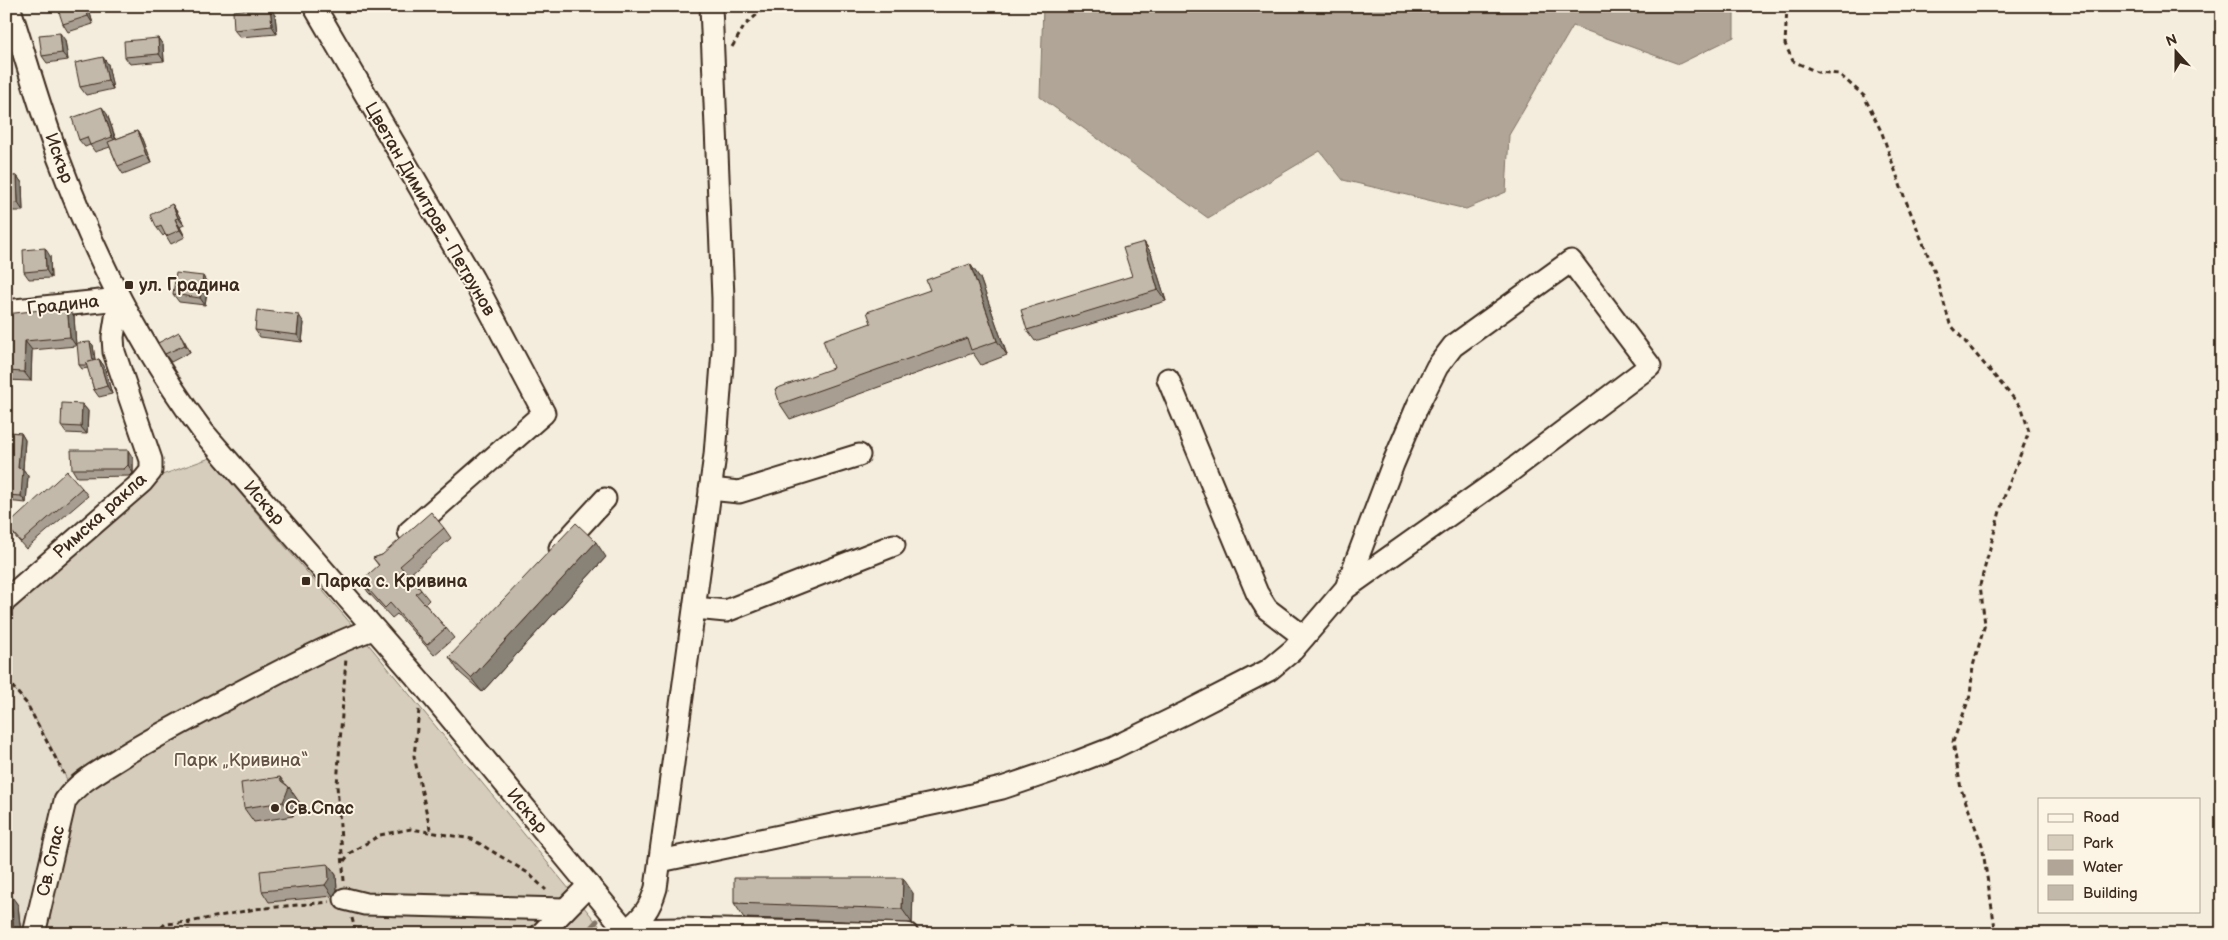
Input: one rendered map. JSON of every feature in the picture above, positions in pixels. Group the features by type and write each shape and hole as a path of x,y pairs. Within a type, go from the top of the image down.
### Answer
{"street":[{"name":"Искър","path":"9,6 59,160 83,222 119,299 173,391 204,433 425,687 628,932"},
{"name":"Цветан Димитров - Петрунов","path":"314,6 473,279 544,413 396,543"},
{"path":"628,932 651,904 660,861 721,396 724,325 712,6"},
{"path":"660,861 1002,788 1064,768 1113,748 1269,670 1293,650 1346,588 1504,476 1650,366 1571,261 1453,346 1437,367 1418,404 1393,464 1346,588"},
{"name":"Градина","path":"6,311 119,299"},
{"name":"Римска ракла","path":"9,591 142,482 151,471 151,460 146,443 114,352 113,338 119,299"},
{"path":"1168,379 1257,592 1267,608 1304,637"},
{"path":"710,489 739,492 859,455"},
{"path":"547,561 605,499"},
{"path":"694,608 726,611 894,545"},
{"path":"72,790 149,740 348,638 373,629"},
{"name":"Св. Спас","path":"34,934 65,801 72,790"},
{"path":"541,934 589,885"},
{"path":"345,899 365,904 565,909"},
{"path":"628,932 679,929 907,934"}],"path":[{"path":"730,50 745,25 767,6"},
{"path":"1787,6 1785,44 1793,61 1817,72 1839,74 1864,96 1882,134 1904,196 1936,275 1950,324 2022,408 2029,432 2003,500 1980,585 1985,624 1973,666 1970,696 1953,742 1961,789 1982,845 1996,934"},
{"path":"156,934 165,924 190,922 255,910 314,905 345,899 337,785 348,638"},
{"path":"6,679 26,704 50,745 72,790"},
{"path":"425,687 419,713 414,756 431,832"},
{"path":"343,861 350,852 380,835 411,829 472,839 528,873 565,909"},
{"path":"188,934 190,922"}],"shaded area":[{"path":"6,679 27,704 72,790 34,934 6,934"}],"green space":[{"name":"Парк „Кривина“","path":"210,458 369,645 606,934 34,934 72,790 27,704 6,679 6,600 142,482"}],"water":[{"path":"1043,6 1734,6 1734,37 1679,64 1573,26 1509,135 1506,192 1466,209 1343,180 1320,151 1208,218 1040,97"}],"building":[{"path":"57,6 85,6 88,16 63,24"},
{"path":"270,7 272,26 234,30 233,11"},
{"path":"60,33 62,53 42,56 39,35"},
{"path":"158,38 159,54 125,57 124,41"},
{"path":"103,57 108,81 80,87 75,63"},
{"path":"102,107 112,137 90,145 87,137 79,140 72,118"},
{"path":"137,131 146,155 118,166 108,142"},
{"path":"6,176 17,176 18,203 6,204"},
{"path":"172,204 178,218 175,219 180,230 166,236 161,226 157,228 151,215"},
{"path":"1144,242 1158,290 1027,330 1021,310 1132,276 1123,248"},
{"path":"45,248 46,270 24,272 23,250"},
{"path":"970,264 997,341 971,350 967,338 780,404 775,389 833,368 823,340 871,323 867,312 930,290 926,280"},
{"path":"176,273 203,276 200,298 173,294"},
{"path":"67,307 70,337 25,341 24,372 6,371 6,314"},
{"path":"257,310 299,315 297,335 255,330"},
{"path":"179,332 185,345 165,354 158,343"},
{"path":"90,342 93,361 86,363 87,365 79,365 77,343"},
{"path":"99,359 107,386 94,390 86,363"},
{"path":"62,403 82,404 81,427 61,426"},
{"path":"6,432 21,433 18,468 23,469 21,496 6,495"},
{"path":"71,450 128,450 128,465 124,469 72,469"},
{"path":"67,471 82,488 21,542 7,526"},
{"path":"431,512 444,528 400,566 421,590 416,594 446,628 427,645 390,603 385,608 361,581 379,565 373,558 382,555"},
{"path":"576,523 596,542 471,678 449,657"},
{"path":"280,777 281,781 289,787 283,802 244,808 241,783"},
{"path":"328,864 329,879 325,885 262,891 260,871"},
{"path":"734,878 903,878 902,909 734,903"},
{"path":"6,894 10,894 14,932 6,933"}],"waterway":[{"path":"585,934 597,921"}],"place":[{"name":"ул. Градина","path":"129,285"},
{"name":"Парка с. Кривина","path":"306,581"},
{"name":"Св.Спас","path":"275,808"}]}
